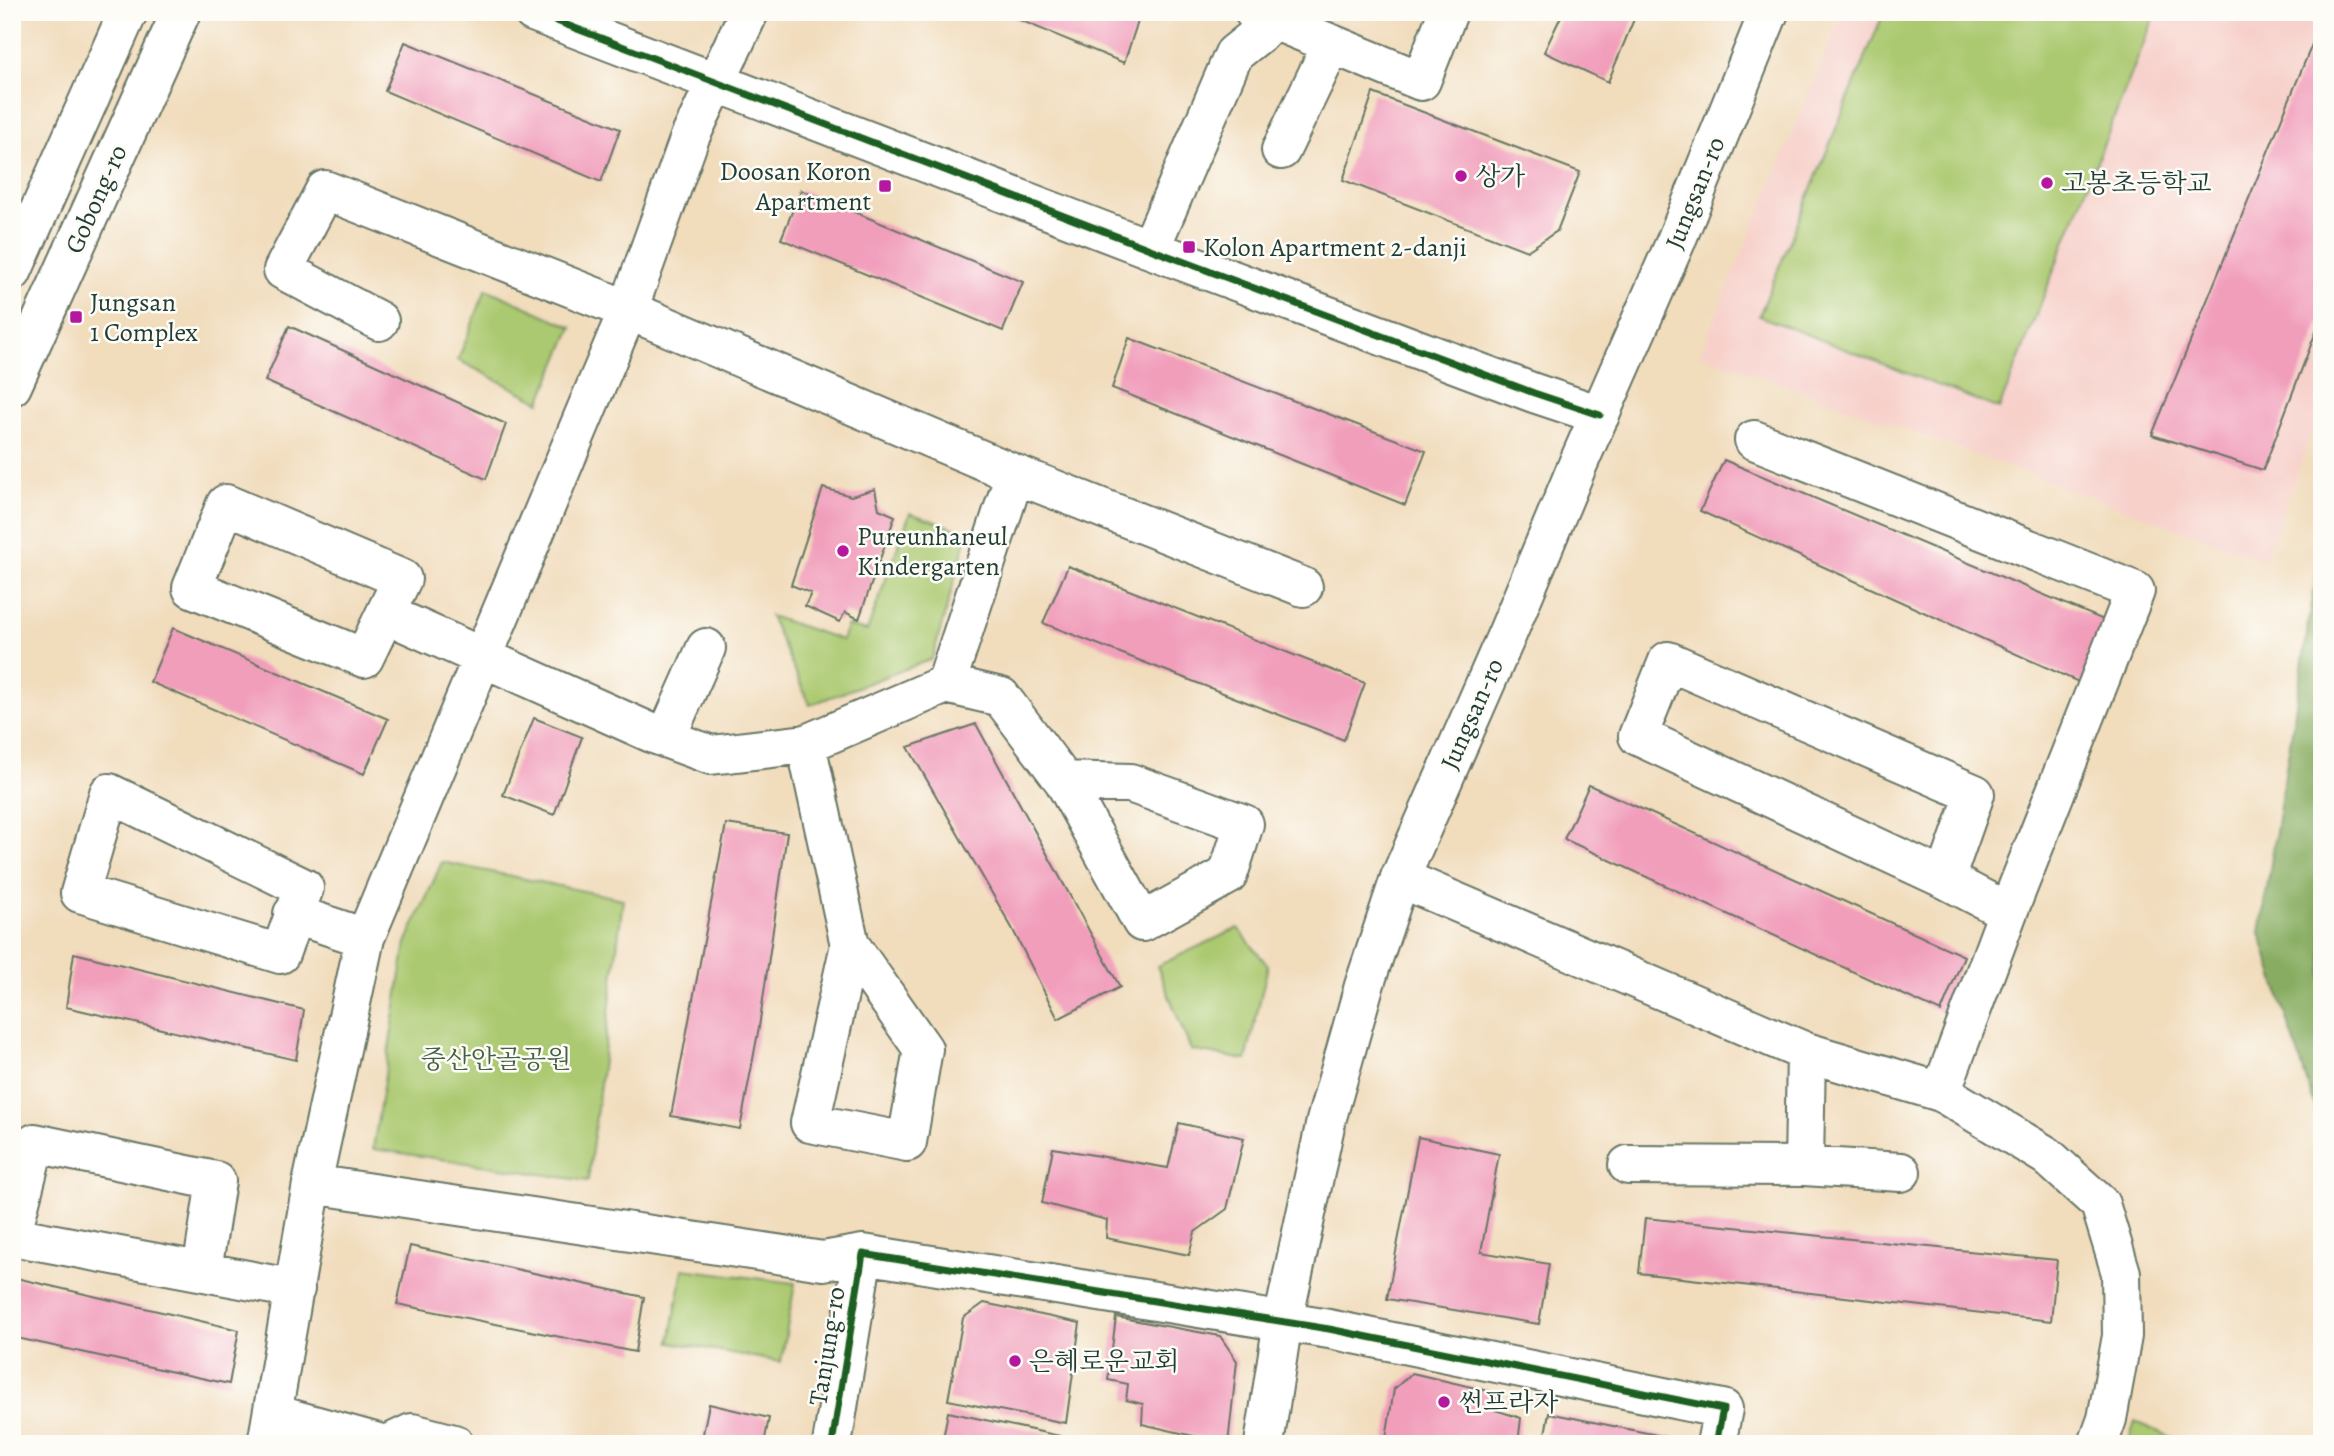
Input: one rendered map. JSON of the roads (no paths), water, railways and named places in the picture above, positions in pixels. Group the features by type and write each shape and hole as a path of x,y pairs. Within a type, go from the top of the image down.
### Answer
{"main road":[{"name":"Gobong-ro","path":"12,272 128,12"},
{"name":"Gobong-ro","path":"12,386 181,12"},
{"path":"533,12 1150,248 1534,393 1600,415"},
{"path":"383,1444 271,1429 312,1184 365,938 628,310 690,137 749,12"},
{"path":"1150,248 1234,54 1270,15 1421,81 1448,12"},
{"name":"Jungsan-ro","path":"1264,1444 1283,1321 1326,1121 1364,986 1400,878 1676,241 1769,12"},
{"path":"1281,150 1332,44"},
{"path":"379,321 283,270 325,190 628,310 1015,474 1303,587"},
{"path":"1754,440 2135,591 2008,912 1941,1092"},
{"path":"946,684 1015,474"},
{"path":"226,504 402,579 386,614 364,658 192,588 226,504"},
{"path":"386,614 666,738 711,755 806,744 946,684 1001,697 1064,780 1142,922 1228,875 1244,824 1130,783 1064,780"},
{"path":"666,738 706,648"},
{"path":"1945,879 1975,794 1668,662 1638,736 1945,879 2008,912"},
{"path":"806,744 850,945 923,1048 907,1142 810,1123 850,945"},
{"path":"109,793 304,888 293,914 280,954 80,893 109,793"},
{"path":"1400,878 1807,1052 1941,1092 2047,1156 2100,1204 2121,1273 2122,1336 2107,1419 2098,1444"},
{"path":"293,914 365,938"},
{"path":"1804,1166 1807,1052"},
{"path":"202,1271 216,1181 35,1143 12,1234 202,1271 295,1289"},
{"path":"1628,1165 1804,1166 1901,1172"},
{"path":"312,1184 823,1261 863,1254 1283,1321 1719,1426"},
{"name":"Tanjung-ro","path":"832,1444 863,1254"},
{"path":"389,1444 412,1433 454,1444"}],"place":[{"name":"상가","path":"1461,176"},
{"name":"고봉초등학교","path":"2047,183"},
{"name":"Doosan Koron Apartment","path":"885,186"},
{"name":"Kolon Apartment 2-danji","path":"1189,247"},
{"name":"Jungsan 1 Complex","path":"76,317"},
{"name":"Pureunhaneul Kindergarten","path":"843,551"},
{"name":"은혜로운교회","path":"1015,1361"},
{"name":"썬프라자","path":"1444,1402"}],"park label":[{"name":"중산안골공원","path":"496,1059"}]}
